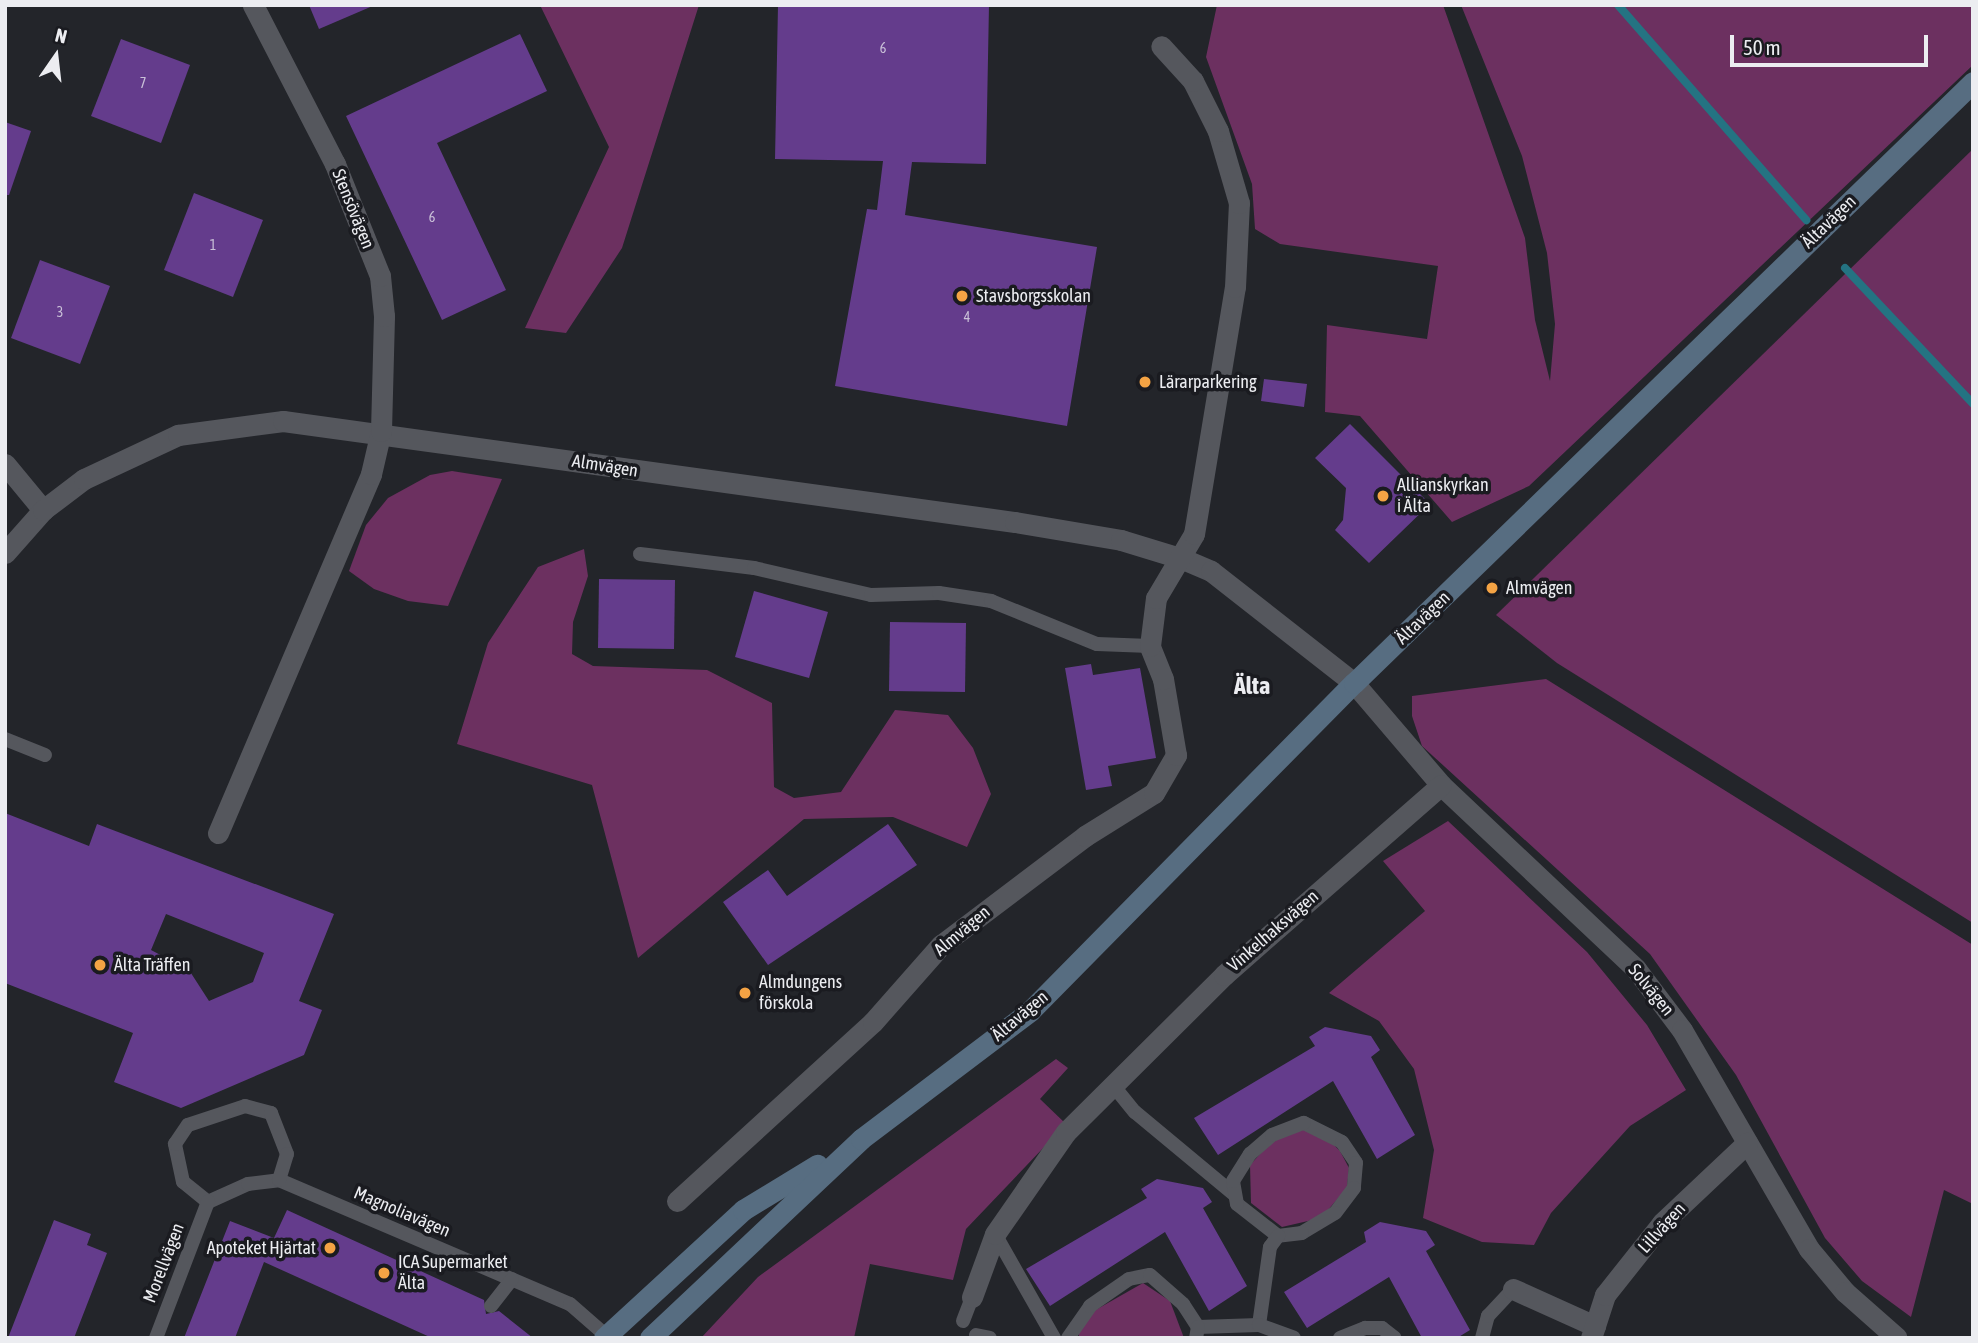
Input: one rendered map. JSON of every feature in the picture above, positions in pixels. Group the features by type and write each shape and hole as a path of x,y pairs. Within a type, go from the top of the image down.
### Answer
{"main road":[{"name":"Ältavägen","path":"650,1338 862,1139 1030,1011 1354,683 1973,82"},
{"name":"Ältavägen","path":"606,1337 743,1210 862,1139"}],"street":[{"name":"Stensövägen","path":"218,833 371,474 380,431 384,316 380,276 335,164 253,5"},
{"path":"1161,46 1193,81 1218,131 1240,203 1223,369 1194,534 1183,559"},
{"name":"Almvägen","path":"5,553 43,510 84,479 178,435 283,421 380,431 1028,524 1121,540 1183,559 1211,571 1354,683"},
{"path":"5,464 43,510"},
{"name":"Almvägen","path":"677,1201 873,1022 941,945 1084,836 1154,793 1176,755 1163,679 1150,646 1156,598 1183,559"},
{"name":"Solvägen","path":"1354,683 1441,785 1636,969 1682,1030 1809,1249 1845,1292 1897,1338"},
{"name":"Vinkelhaksvägen","path":"972,1297 999,1243 1066,1132 1224,975 1441,785"},
{"name":"Lillvägen","path":"1513,1289 1593,1332 1605,1295 1662,1223 1747,1143"}],"lane":[{"path":"640,554 754,568 872,595 939,593 991,601 1097,644 1150,646"},
{"path":"5,739 46,755"},
{"path":"1112,1084 1135,1112 1235,1195 1253,1222 1278,1236 1302,1233 1335,1213 1354,1188 1356,1163 1342,1142 1304,1123 1292,1125 1250,1154 1233,1181 1235,1195"},
{"path":"245,1106 271,1113 287,1154 279,1180 248,1184 208,1202 183,1182 175,1144 188,1125 245,1106"},
{"name":"Magnoliavägen","path":"279,1180 570,1304 606,1337"},
{"name":"Morellvägen","path":"156,1338 208,1202"},
{"path":"1259,1325 1270,1247 1278,1236"},
{"path":"999,1243 1054,1338"},
{"path":"1068,1338 1090,1306 1129,1279 1150,1275 1167,1285 1197,1332 1259,1325 1294,1338"},
{"path":"491,1306 512,1279"},
{"name":"Lillvägen","path":"1482,1338 1488,1316 1513,1289"},
{"path":"963,1321 972,1297"},
{"path":"1340,1338 1365,1328 1382,1328 1395,1338"}],"shaded area":[{"path":"540,5 699,5 622,248 566,333 525,328 609,147"},
{"path":"1217,5 1443,5 1525,238 1535,320 1550,381 1555,324 1547,253 1522,156 1461,5 1973,5 1973,65 1529,486 1452,522 1360,416 1325,412 1327,325 1427,339 1438,266 1280,244 1255,229 1252,184 1206,57"},
{"path":"1973,149 1973,923 1557,663 1496,615"},
{"path":"452,471 502,479 448,606 408,601 374,589 349,571 366,525 388,498 430,475"},
{"path":"584,549 588,576 573,622 572,654 593,666 707,670 772,703 774,787 794,798 841,792 895,710 948,715 973,748 991,794 967,847 893,817 804,819 638,958 592,785 457,744 488,643 538,567"},
{"path":"1546,679 1973,945 1973,1204 1944,1190 1911,1317 1862,1281 1825,1238 1736,1075 1650,954 1422,746 1412,716 1412,696"},
{"path":"1448,821 1587,952 1647,1025 1686,1090 1630,1126 1551,1213 1534,1245 1482,1242 1423,1218 1434,1150 1414,1069 1379,1021 1329,993 1425,911 1383,861"},
{"path":"1056,1059 1068,1068 1040,1099 1066,1124 966,1229 953,1280 870,1264 854,1338 701,1338 758,1277"},
{"path":"1301,1128 1326,1137 1340,1151 1349,1168 1347,1188 1321,1218 1282,1227 1251,1203 1250,1165 1273,1140"},
{"path":"1143,1283 1170,1301 1184,1338 1079,1338 1079,1328 1092,1312"}],"building":[{"path":"309,5 375,5 319,29"},
{"path":"778,5 989,5 986,164 912,162 905,215 1097,247 1067,426 835,386 867,209 877,210 883,161 775,159"},
{"path":"520,34 547,91 437,143 506,290 442,320 346,116"},
{"path":"121,39 190,65 161,143 91,116"},
{"path":"5,122 31,131 9,195 5,195"},
{"path":"194,193 263,220 233,297 164,270"},
{"path":"40,260 110,286 80,364 11,338"},
{"path":"1264,379 1307,384 1304,407 1261,401"},
{"name":"Allianskyrkan i Älta","path":"1350,424 1430,504 1369,563 1335,530 1343,520 1346,488 1315,458"},
{"path":"599,579 675,580 674,649 598,648"},
{"path":"754,591 828,612 809,678 735,657"},
{"path":"890,622 966,623 965,692 889,691"},
{"path":"1091,664 1093,675 1140,668 1156,758 1108,766 1112,786 1086,790 1065,668"},
{"path":"5,813 89,846 97,824 334,914 299,1001 322,1010 304,1055 181,1108 114,1082 133,1033 5,983","holes":["166,914 264,953 253,982 209,1001 189,970 151,950"]},
{"path":"888,824 917,865 768,965 723,902 768,870 787,896"},
{"path":"1325,1027 1371,1036 1380,1050 1371,1057 1415,1135 1377,1159 1333,1081 1218,1155 1194,1118 1315,1046 1309,1037"},
{"path":"1157,1179 1203,1188 1212,1202 1203,1208 1247,1286 1209,1311 1165,1232 1050,1306 1026,1269 1147,1198 1141,1189"},
{"path":"287,1210 484,1300 486,1314 499,1311 533,1338 432,1338 264,1262 235,1338 184,1338 230,1221 274,1238"},
{"path":"54,1220 91,1234 87,1245 107,1253 74,1338 8,1338"},
{"path":"1380,1222 1426,1231 1435,1245 1426,1251 1470,1330 1457,1338 1422,1338 1389,1277 1307,1328 1284,1292 1366,1242 1364,1232"}],"waterway":[{"path":"1618,5 1806,220"},
{"path":"1845,268 1973,404"}],"place":[{"name":"Stavsborgsskolan","path":"962,296"},
{"name":"Lärarparkering","path":"1145,382"},
{"name":"Allianskyrkan i Älta","path":"1383,496"},
{"name":"Almvägen","path":"1492,588"},
{"name":"Älta Träffen","path":"100,965"},
{"name":"Almdungens förskola","path":"745,993"},
{"name":"Apoteket Hjärtat","path":"330,1248"},
{"name":"ICA Supermarket Älta","path":"384,1273"}],"district":[{"name":"Älta","path":"1252,686"}]}
